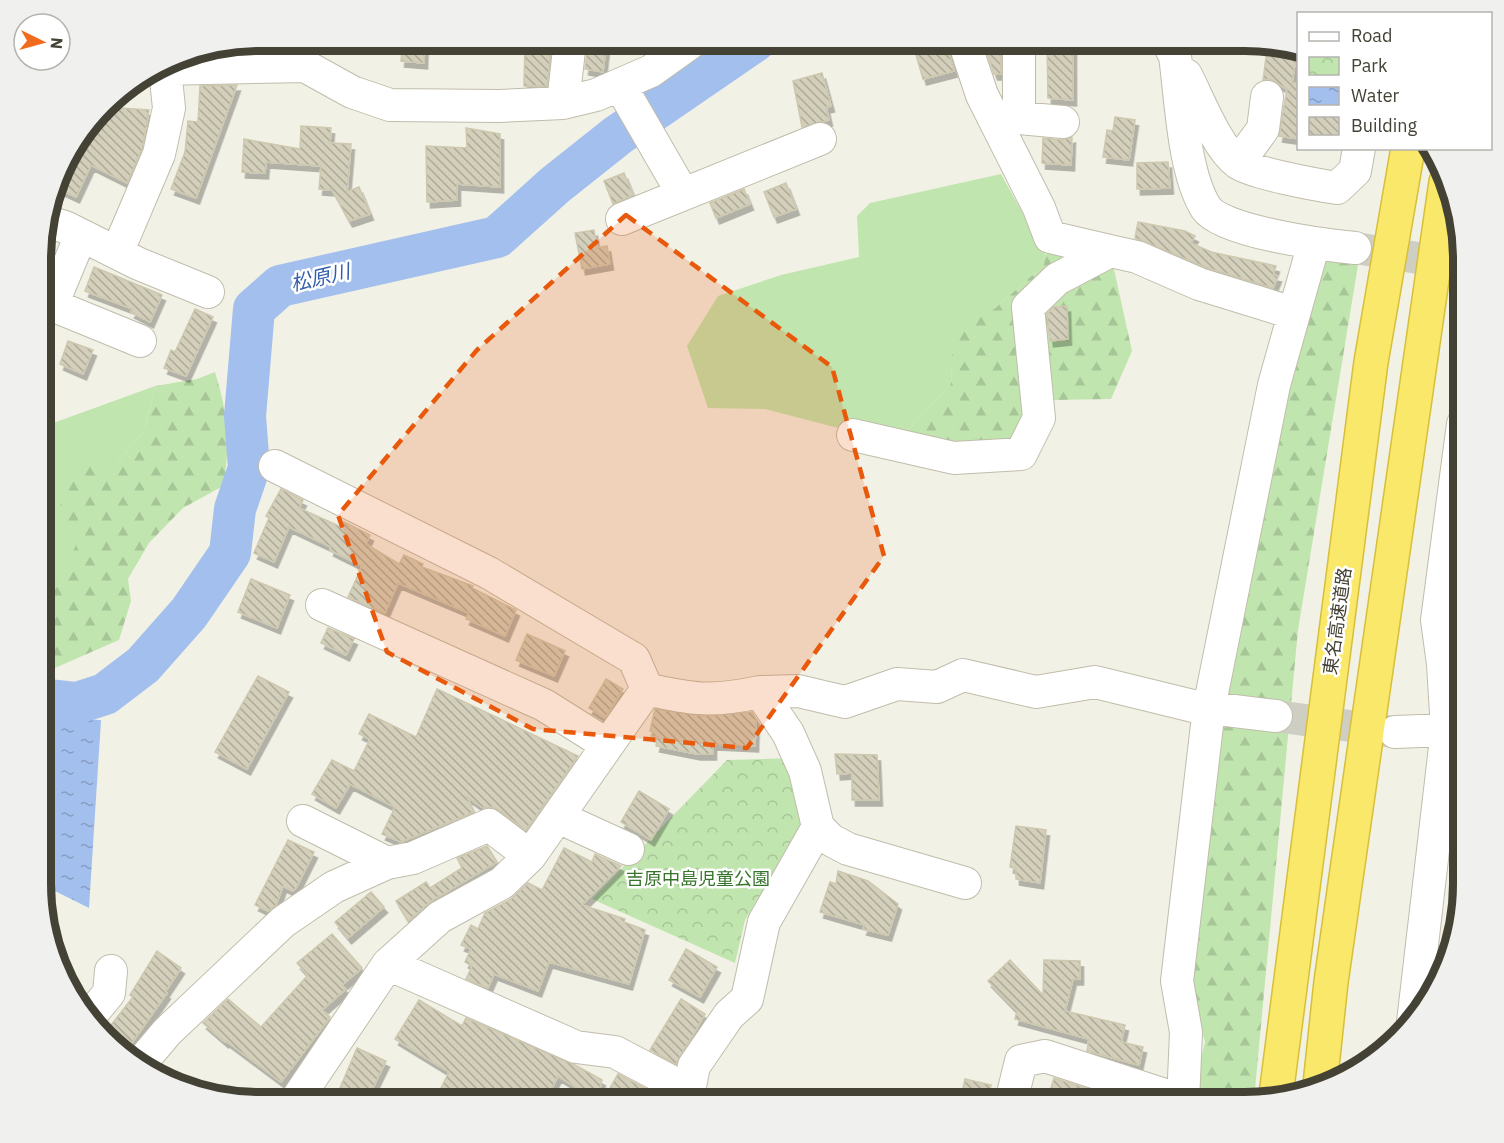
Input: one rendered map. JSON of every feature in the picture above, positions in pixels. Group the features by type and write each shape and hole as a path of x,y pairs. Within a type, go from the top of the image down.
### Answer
{"highway":[{"name":"東名高速道路","path":"1277,1089 1371,362 1408,150"},
{"path":"1321,1077 1340,922 1444,198"}],"street":[{"path":"563,103 569,51"},
{"path":"176,69 305,66 352,92 390,105 499,106 563,103 596,95 625,94 679,51"},
{"path":"967,51 982,95 1039,208 1050,237 1137,257 1199,284 1293,313"},
{"path":"1019,51 1019,118 1063,122"},
{"path":"1171,51 1191,174 1207,210 1230,224 1314,243 1355,248"},
{"path":"1173,51 1222,143 1238,163 1305,183 1337,188 1355,171 1359,150"},
{"path":"117,253 159,154 170,108 163,75"},
{"path":"625,94 683,194"},
{"path":"1238,163 1263,129 1267,97"},
{"path":"622,219 820,139"},
{"path":"54,225 208,292"},
{"path":"81,235 52,305 140,341"},
{"path":"1183,1092 1186,1032 1177,981 1209,708 1271,396 1314,243"},
{"path":"853,435 954,458 1021,454 1039,418 1028,307 1057,279 1110,251"},
{"path":"275,466 489,573 634,659 647,689"},
{"path":"1415,1003 1447,730 1443,664 1437,620 1453,499"},
{"path":"322,605 544,705 606,744"},
{"path":"1443,664 1453,678"},
{"path":"647,689 694,699 723,700 760,692 798,691 845,702 897,684 937,687 963,675 1036,692 1095,682 1209,708 1276,716"},
{"path":"302,1092 388,964 440,917 502,883 530,856 606,744 647,689"},
{"path":"760,692 788,734 805,771 818,827 831,840 848,849 965,883"},
{"path":"1395,732 1447,730"},
{"path":"558,816 628,849"},
{"path":"303,821 387,863"},
{"path":"145,1058 167,1032 283,922 334,887 387,863 413,858 489,825 530,856"},
{"path":"691,1092 694,1066 729,1015 747,999 764,922 818,827"},
{"path":"388,964 576,1047 615,1052 682,1092"},
{"path":"94,1011 109,993 111,971"},
{"path":"1013,1092 1021,1061 1045,1056 1153,1092"}],"highlighted area":[{"path":"626,215 832,367 884,556 747,748 533,729 387,652 338,515 477,350"}],"green space":[{"path":"1001,174 1049,261 988,314 954,327 951,384 896,443 765,409 708,408 687,346 718,296 781,275 859,257 857,216 870,203"},
{"path":"1048,244 1110,251 1132,351 1111,399 1054,400 1021,454 896,443 951,384 953,327 994,309 1044,265"},
{"path":"1327,257 1359,259 1298,630 1255,1092 1193,1092 1205,1042 1180,955 1207,725 1312,270"},
{"path":"215,372 223,401 227,429 227,456 223,486 183,508 149,543 128,579 131,601 119,640 51,670 51,590 61,585 76,544 57,527 67,466 114,466 144,431 155,386 197,379"},
{"path":"155,386 144,431 114,466 67,466 77,544 61,585 51,590 51,422"},
{"name":"吉原中島児童公園","path":"793,758 806,823 745,920 735,963 592,899 727,760"}],"water":[{"path":"51,718 101,720 89,908 51,889"}],"building":[{"path":"402,51 425,51 424,63 401,61"},
{"path":"525,51 551,51 547,86 524,86"},
{"path":"587,51 606,51 603,72 585,69"},
{"path":"915,51 948,51 954,71 923,79"},
{"path":"986,51 1001,51 1001,74 994,74"},
{"path":"1047,51 1073,51 1073,100 1048,98"},
{"path":"1267,52 1296,57 1292,83 1297,83 1297,139 1279,136 1287,89 1270,79 1263,80"},
{"path":"822,73 831,106 826,107 829,120 802,127 793,81"},
{"path":"237,85 196,198 171,189 185,152 188,121 198,122 200,86"},
{"path":"117,108 149,110 142,149 127,183 91,165 76,197 63,191 79,155 103,122"},
{"path":"1115,117 1135,120 1129,160 1103,157 1107,130 1113,131"},
{"path":"301,126 331,128 330,143 351,144 347,192 359,187 370,214 349,221 332,190 319,189 321,166 266,162 265,173 242,172 244,139 300,149"},
{"path":"466,128 500,134 500,187 457,184 457,200 427,202 426,146 467,148"},
{"path":"1072,137 1071,165 1042,163 1043,138 1062,140"},
{"path":"1168,162 1170,188 1137,189 1137,163"},
{"path":"624,173 633,195 613,204 604,181"},
{"path":"786,183 796,209 774,217 764,192"},
{"path":"744,189 750,204 716,218 710,203"},
{"path":"1138,222 1185,231 1195,236 1191,243 1211,252 1276,266 1273,275 1278,276 1273,288 1205,267 1135,238"},
{"path":"594,230 597,248 607,246 610,264 582,269 575,233"},
{"path":"94,267 162,295 150,322 131,312 133,309 85,291"},
{"path":"1067,306 1068,339 1050,341 1047,314 1054,307"},
{"path":"195,309 213,317 186,376 164,368 171,350 175,352"},
{"path":"68,341 93,350 83,374 60,364"},
{"path":"281,489 303,500 299,508 341,527 344,522 370,535 366,544 399,564 404,555 423,564 422,567 473,586 472,588 516,610 505,636 466,619 469,613 398,583 385,613 348,597 362,566 330,550 331,547 289,527 274,562 254,553 269,518 266,516"},
{"path":"251,579 290,595 277,628 238,612"},
{"path":"328,628 354,639 346,655 321,643"},
{"path":"527,634 565,651 554,676 516,660"},
{"path":"258,676 289,692 247,769 215,752"},
{"path":"606,679 623,689 605,718 589,708"},
{"path":"437,689 578,756 526,830 500,811 492,807 483,808 466,796 474,812 401,842 382,834 395,807 350,784 336,808 312,794 332,760 354,771 370,739 359,734 369,714 416,737"},
{"path":"655,709 703,716 752,712 756,719 755,746 713,744 713,754 697,754 656,746 658,737 651,736 653,732 650,731"},
{"path":"835,754 877,755 879,800 852,800 852,773 837,774"},
{"path":"639,791 669,809 651,840 621,822"},
{"path":"1016,826 1046,830 1040,883 1016,879 1016,869 1010,867"},
{"path":"288,840 314,852 296,888 293,891 283,886 276,905 268,911 255,905"},
{"path":"487,846 497,862 431,901 408,921 396,901 426,882 430,888 462,868 457,858"},
{"path":"564,848 592,862 595,854 621,866 582,905 625,919 624,922 645,930 629,984 549,962 538,991 494,974 488,988 466,979 472,966 465,962 471,949 461,945 471,925 478,929 485,913 511,899 528,883 542,890"},
{"path":"838,871 868,881 898,904 888,935 863,929 865,925 820,912 830,882 836,884"},
{"path":"371,892 384,907 348,938 335,922"},
{"path":"332,934 362,968 342,985 346,989 322,1010 330,1017 281,1082 225,1042 203,1023 228,999 261,1027 308,975 297,963"},
{"path":"686,949 717,967 700,997 669,980"},
{"path":"157,951 181,968 165,992 167,993 129,1047 109,1028 133,997 130,995"},
{"path":"1010,960 1043,995 1044,960 1080,961 1080,979 1073,979 1065,1011 1125,1025 1121,1042 1143,1047 1139,1065 1087,1051 1089,1039 1015,1019 1017,1011 988,981"},
{"path":"681,999 705,1014 676,1064 650,1050"},
{"path":"419,1000 462,1026 466,1018 575,1065 602,1080 599,1092 584,1092 558,1076 550,1092 439,1092 449,1072 395,1039"},
{"path":"357,1048 386,1061 371,1092 338,1092"},
{"path":"618,1074 652,1092 608,1092"},
{"path":"1054,1078 1095,1091 1095,1092 1050,1092"},
{"path":"965,1079 991,1085 989,1092 962,1092"}],"waterway":[{"name":"松原川","path":"51,700 77,703 105,694 143,665 189,613 230,553 235,509 249,468 245,416 254,309 280,286 497,237 555,185 618,135 740,51"}],"tunnel":[{"path":"1355,248 1453,264"},
{"path":"1276,716 1394,732"}]}
